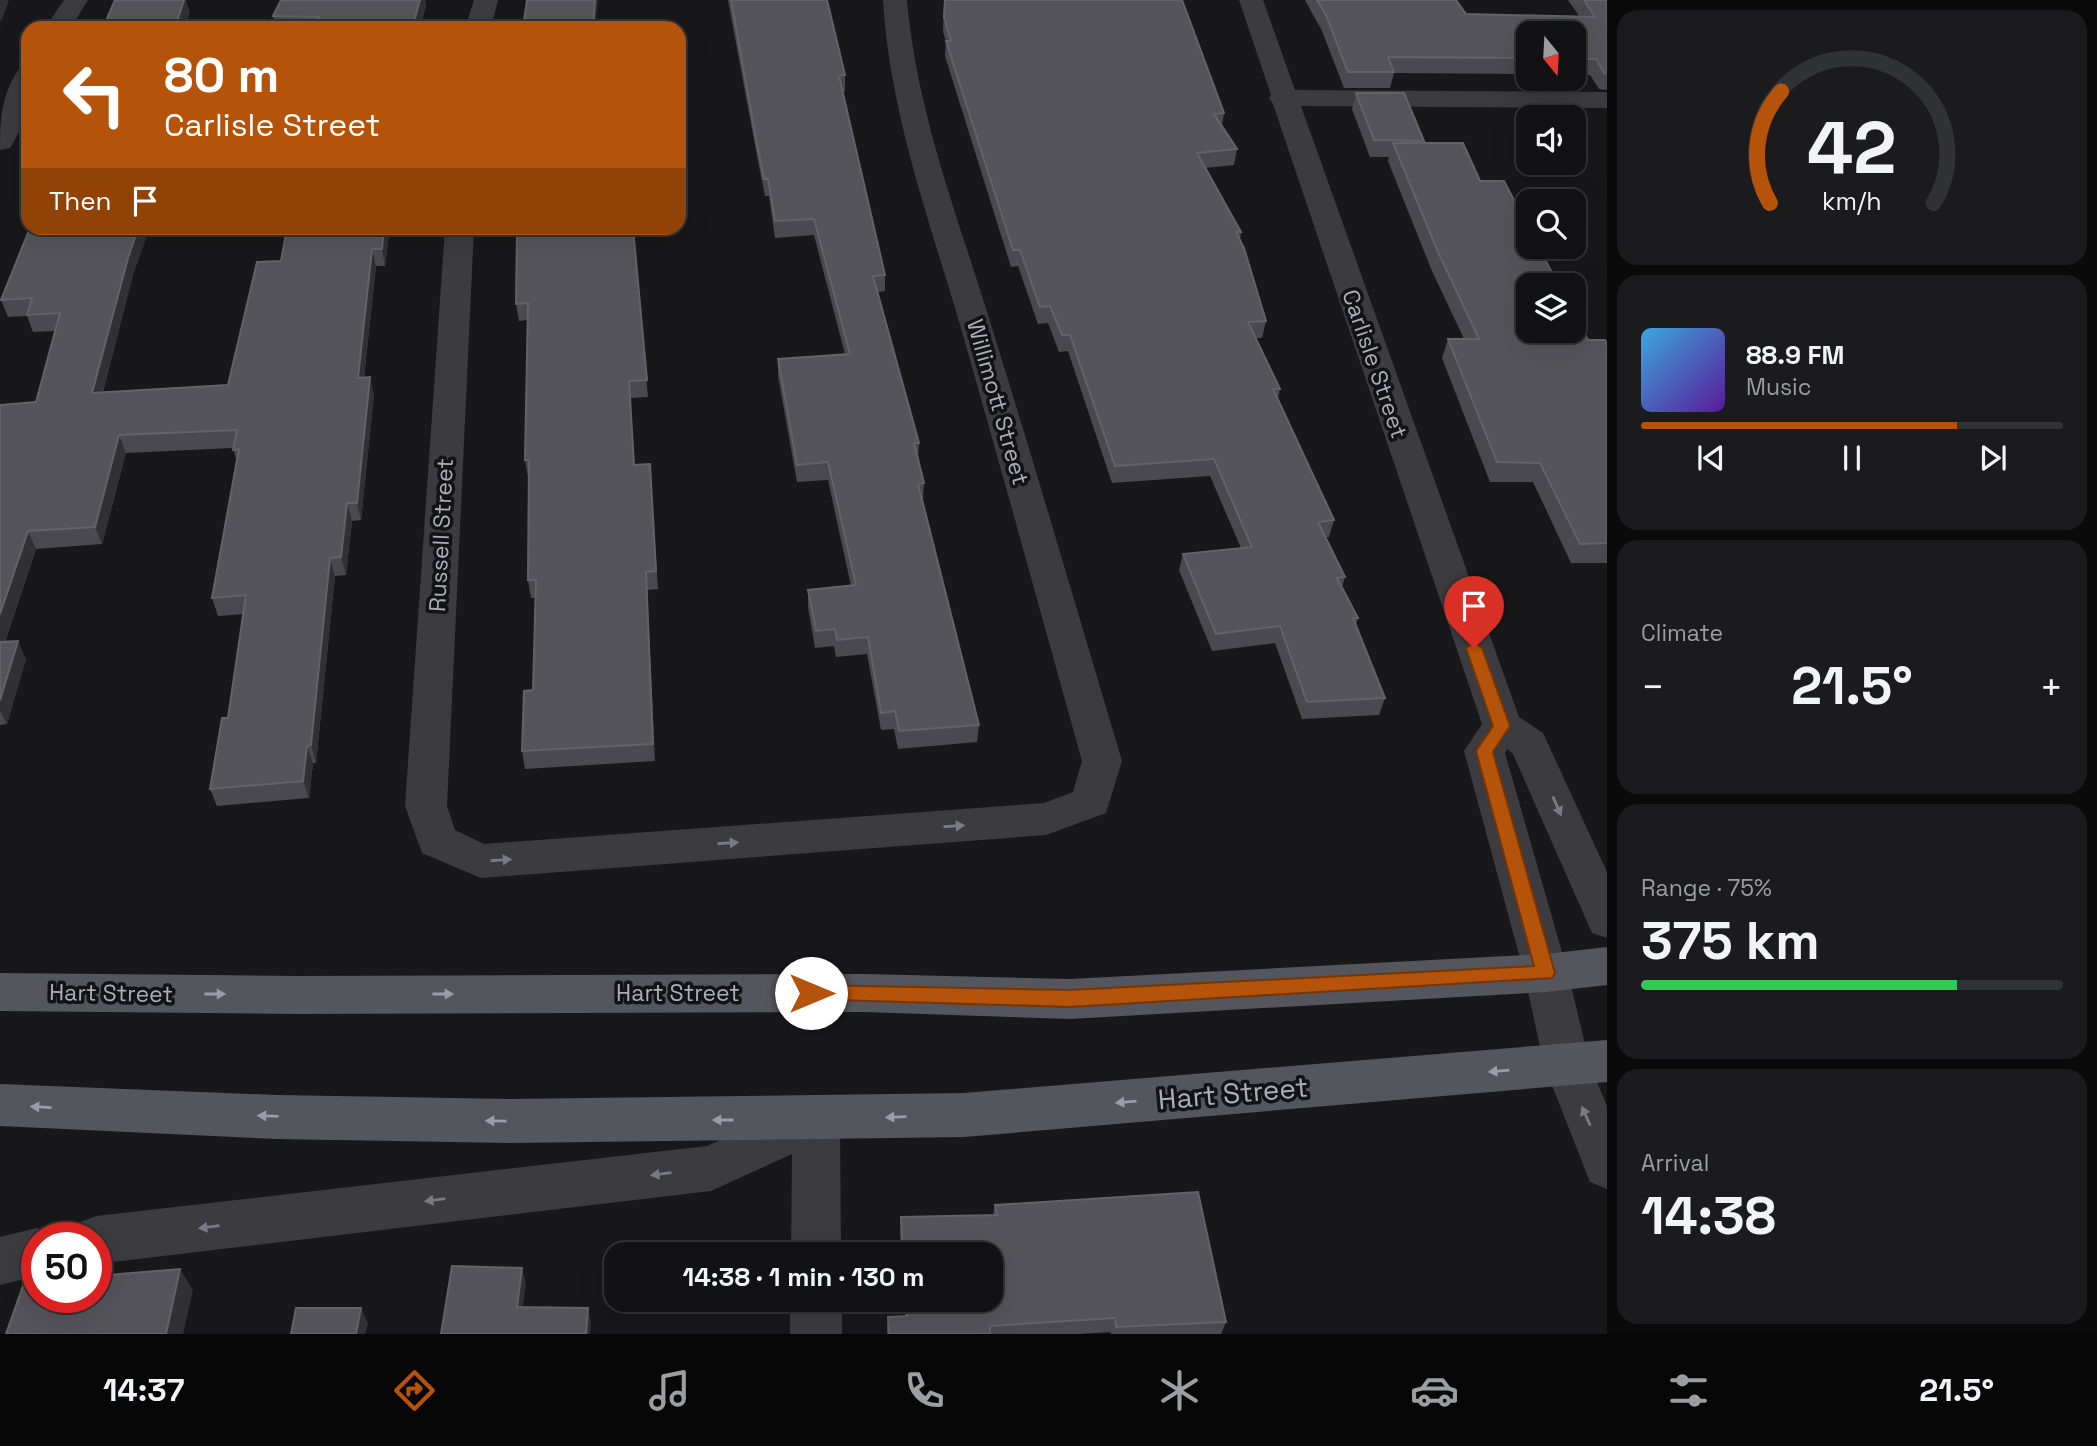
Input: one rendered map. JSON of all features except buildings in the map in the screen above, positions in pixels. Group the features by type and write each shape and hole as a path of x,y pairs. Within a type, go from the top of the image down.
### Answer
{"main road":[{"name":"Hart Street","path":"0,992 284,995 865,993 1070,999 1545,973 1607,966"},
{"name":"Hart Street","path":"0,1105 277,1117 510,1121 816,1119 964,1115 1587,1063"}],"street":[{"path":"62,21 76,0"},
{"path":"480,21 486,0"},
{"name":"Willimott Street","path":"437,841 481,862 1046,819 1091,802 1102,761 993,382 920,150 896,39 895,0"},
{"name":"Carlisle Street","path":"1251,0 1282,98 1502,726"},
{"path":"0,142 21,92"},
{"path":"1282,98 1607,100"},
{"name":"Russell Street","path":"437,841 426,806 458,235"},
{"path":"1607,920 1529,744 1502,726 1484,751 1545,973 1587,1063 1607,1166"},
{"path":"816,1119 816,1242"},
{"name":"Hart Street","path":"112,1238 711,1168 816,1119"},
{"path":"0,1261 21,1256"},
{"path":"816,1312 816,1334"}],"route":[{"path":"811,993 1070,999 1545,973 1484,751 1502,726 1474,648"}]}
